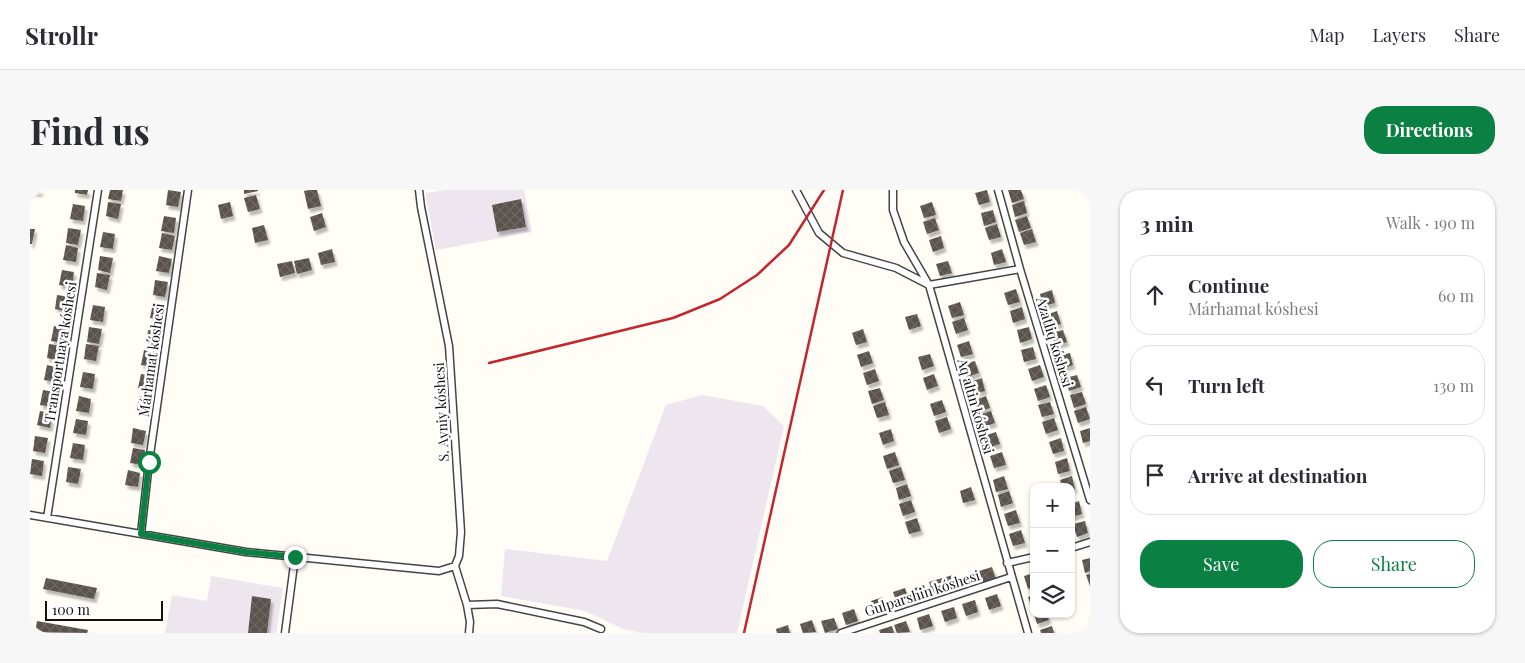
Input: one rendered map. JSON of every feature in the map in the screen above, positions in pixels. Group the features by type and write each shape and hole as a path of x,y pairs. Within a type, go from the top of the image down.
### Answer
{"street":[{"name":"Transportnaya kóshesi","path":"47,518 98,190"},
{"name":"Márhamat kóshesi","path":"141,534 149,462 188,190"},
{"name":"S. Ayniy kóshesi","path":"419,190 449,346 460,532 459,556 455,566 467,605 470,622 469,633"},
{"path":"796,190 819,233 843,253 896,268 929,285 1020,269"},
{"name":"Aq altin kóshesi","path":"893,190 893,210 904,242 929,285 1028,633"},
{"name":"Azatliq kóshesi","path":"998,190 1090,500"},
{"path":"30,515 246,552 439,571 455,566"},
{"path":"1075,547 1090,542"},
{"path":"285,633 295,557"},
{"path":"1007,563 1030,558"},
{"name":"Gulparshin kóshesi","path":"841,633 1011,577"},
{"path":"467,605 497,604 584,622 601,629"}],"shaded area":[{"path":"447,190 524,190 532,232 436,250 425,193"},
{"path":"702,395 763,406 784,426 737,633 642,633 623,629 585,611 501,596 505,549 607,561 666,405"},
{"path":"211,576 283,588 276,633 165,633 172,595 207,601"}],"building":[{"path":"30,190 41,190 40,193 30,192"},
{"path":"75,190 88,190 87,195 75,193"},
{"path":"110,190 123,190 121,201 108,199"},
{"path":"168,190 181,192 178,207 166,205"},
{"path":"244,190 258,190 258,191 244,194"},
{"path":"317,190 321,206 308,209 304,191"},
{"path":"987,190 990,202 979,205 975,193"},
{"path":"1008,190 1021,190 1024,199 1012,203"},
{"path":"256,195 260,209 248,212 244,198"},
{"path":"521,199 526,227 497,232 492,205"},
{"path":"1024,201 1027,213 1015,217 1012,205"},
{"path":"108,202 121,204 118,219 106,216"},
{"path":"230,202 233,216 221,219 218,205"},
{"path":"932,202 936,215 924,218 920,206"},
{"path":"73,204 85,206 83,221 70,219"},
{"path":"993,210 996,222 984,226 981,213"},
{"path":"322,213 326,227 314,231 310,217"},
{"path":"164,216 176,218 174,233 161,231"},
{"path":"1027,216 1031,228 1019,232 1015,220"},
{"path":"935,218 939,230 927,234 923,222"},
{"path":"997,224 1001,237 989,240 985,228"},
{"path":"264,225 268,240 255,243 252,228"},
{"path":"68,228 81,230 78,245 66,243"},
{"path":"30,229 35,229 32,244 30,244"},
{"path":"1032,229 1036,242 1024,245 1020,233"},
{"path":"103,232 115,234 113,249 100,247"},
{"path":"162,233 175,236 172,250 159,248"},
{"path":"941,236 944,248 933,252 929,240"},
{"path":"66,245 78,248 76,262 63,260"},
{"path":"332,249 335,262 321,265 318,253"},
{"path":"1002,249 1006,262 994,265 991,253"},
{"path":"100,256 113,258 110,273 98,270"},
{"path":"159,256 172,259 169,273 156,271"},
{"path":"309,258 312,270 297,274 294,261"},
{"path":"292,261 295,273 280,277 277,264"},
{"path":"948,261 952,273 940,276 936,264"},
{"path":"62,270 74,272 72,287 59,285"},
{"path":"97,273 110,275 107,290 95,287"},
{"path":"155,280 168,282 165,297 153,295"},
{"path":"1016,289 1020,302 1008,305 1004,293"},
{"path":"1052,290 1055,303 1043,306 1040,294"},
{"path":"57,295 70,297 67,312 55,309"},
{"path":"960,302 964,315 952,318 948,306"},
{"path":"153,303 165,305 162,320 150,318"},
{"path":"93,305 105,307 103,322 90,320"},
{"path":"1022,307 1025,319 1013,323 1010,311"},
{"path":"1057,311 1061,324 1049,327 1046,315"},
{"path":"917,314 921,326 909,330 905,317"},
{"path":"964,318 968,330 956,334 952,322"},
{"path":"54,326 66,329 64,343 51,341"},
{"path":"149,326 162,328 159,343 146,341"},
{"path":"89,327 102,329 99,344 87,342"},
{"path":"1029,327 1032,339 1020,343 1017,330"},
{"path":"863,329 867,342 856,345 852,333"},
{"path":"1063,330 1067,342 1055,346 1051,333"},
{"path":"969,341 973,354 961,357 957,345"},
{"path":"49,344 62,346 59,361 47,358"},
{"path":"86,344 99,346 96,361 84,359"},
{"path":"1033,347 1036,359 1024,362 1021,350"},
{"path":"144,350 156,352 154,367 141,365"},
{"path":"869,351 873,363 861,367 857,355"},
{"path":"1070,353 1073,365 1061,369 1058,356"},
{"path":"930,354 934,366 922,370 918,357"},
{"path":"975,361 979,373 967,377 963,364"},
{"path":"47,365 60,368 57,382 44,380"},
{"path":"1040,365 1044,377 1032,381 1028,369"},
{"path":"875,369 879,381 867,385 863,373"},
{"path":"83,372 95,374 93,389 80,387"},
{"path":"141,374 153,376 151,391 138,388"},
{"path":"934,374 938,386 927,390 923,378"},
{"path":"1077,375 1081,387 1069,391 1065,378"},
{"path":"982,378 985,391 973,394 970,382"},
{"path":"1046,385 1050,397 1038,401 1034,389"},
{"path":"880,388 884,400 872,404 868,391"},
{"path":"43,390 55,392 53,407 40,405"},
{"path":"1082,392 1086,404 1074,408 1070,395"},
{"path":"79,396 91,399 89,413 76,411"},
{"path":"139,396 152,398 149,413 137,410"},
{"path":"986,396 990,408 978,412 975,400"},
{"path":"942,400 946,412 934,416 930,404"},
{"path":"885,402 889,415 877,418 873,406"},
{"path":"1050,402 1054,414 1042,417 1038,405"},
{"path":"1086,407 1090,419 1078,423 1074,411"},
{"path":"40,411 52,413 50,428 37,425"},
{"path":"991,411 995,423 983,427 979,415"},
{"path":"947,417 951,429 939,433 935,421"},
{"path":"1054,418 1058,430 1046,434 1042,422"},
{"path":"76,419 88,421 86,435 73,433"},
{"path":"133,428 146,431 143,445 131,443"},
{"path":"1090,428 1090,441 1083,443 1080,431"},
{"path":"891,429 894,441 883,445 879,433"},
{"path":"996,432 1000,444 988,448 984,436"},
{"path":"35,436 48,438 45,453 33,451"},
{"path":"1061,438 1064,451 1053,454 1049,442"},
{"path":"73,443 85,445 83,460 70,458"},
{"path":"133,448 145,450 143,465 130,463"},
{"path":"895,452 899,465 887,469 883,456"},
{"path":"1002,452 1006,465 994,468 990,456"},
{"path":"1067,458 1070,471 1058,474 1055,462"},
{"path":"32,459 44,461 42,476 30,474"},
{"path":"68,467 81,469 78,484 66,482"},
{"path":"901,467 905,480 893,483 889,471"},
{"path":"128,470 140,473 138,487 125,485"},
{"path":"1004,476 1008,489 996,492 993,480"},
{"path":"1072,476 1074,483 1061,483 1060,480"},
{"path":"907,484 911,496 899,500 896,488"},
{"path":"971,487 975,500 963,503 960,491"},
{"path":"1009,491 1013,503 1001,507 998,495"},
{"path":"911,500 915,512 903,516 899,504"},
{"path":"1079,501 1082,514 1075,516 1075,502"},
{"path":"1016,510 1020,523 1008,526 1004,514"},
{"path":"917,518 921,531 909,534 905,522"},
{"path":"1085,521 1088,533 1077,537 1075,524"},
{"path":"1021,530 1025,543 1013,546 1009,534"},
{"path":"1090,558 1090,571 1085,573 1082,560"},
{"path":"992,567 996,579 983,583 979,571"},
{"path":"956,574 959,586 947,590 943,578"},
{"path":"1030,574 1030,588 1028,589 1024,576"},
{"path":"1090,574 1090,586 1086,575"},
{"path":"46,578 97,588 94,599 43,589"},
{"path":"942,578 945,590 933,594 929,582"},
{"path":"924,585 928,597 916,601 912,589"},
{"path":"905,588 909,600 897,604 893,592"},
{"path":"997,594 1001,606 989,610 985,598"},
{"path":"252,596 271,599 267,633 248,633"},
{"path":"883,597 887,608 874,612 871,601"},
{"path":"975,600 978,612 966,616 962,604"},
{"path":"954,607 957,618 945,622 941,611"},
{"path":"854,609 858,621 846,625 842,613"},
{"path":"929,614 933,626 920,630 917,618"},
{"path":"834,618 838,629 825,633 821,621"},
{"path":"1035,618 1048,618 1049,620 1037,624"},
{"path":"812,620 816,632 803,633 800,624"},
{"path":"37,621 88,630 87,633 35,632"},
{"path":"906,621 910,632 897,633 894,625"},
{"path":"788,625 790,633 777,633 776,629"},
{"path":"892,626 894,633 880,633 879,630"},
{"path":"1052,626 1054,633 1041,633 1040,630"}],"railway":[{"path":"489,363 673,318 720,299 757,275 789,245 824,190"},
{"path":"744,633 843,190"}],"route":[{"path":"149,462 141,534 246,552 295,557"}]}
